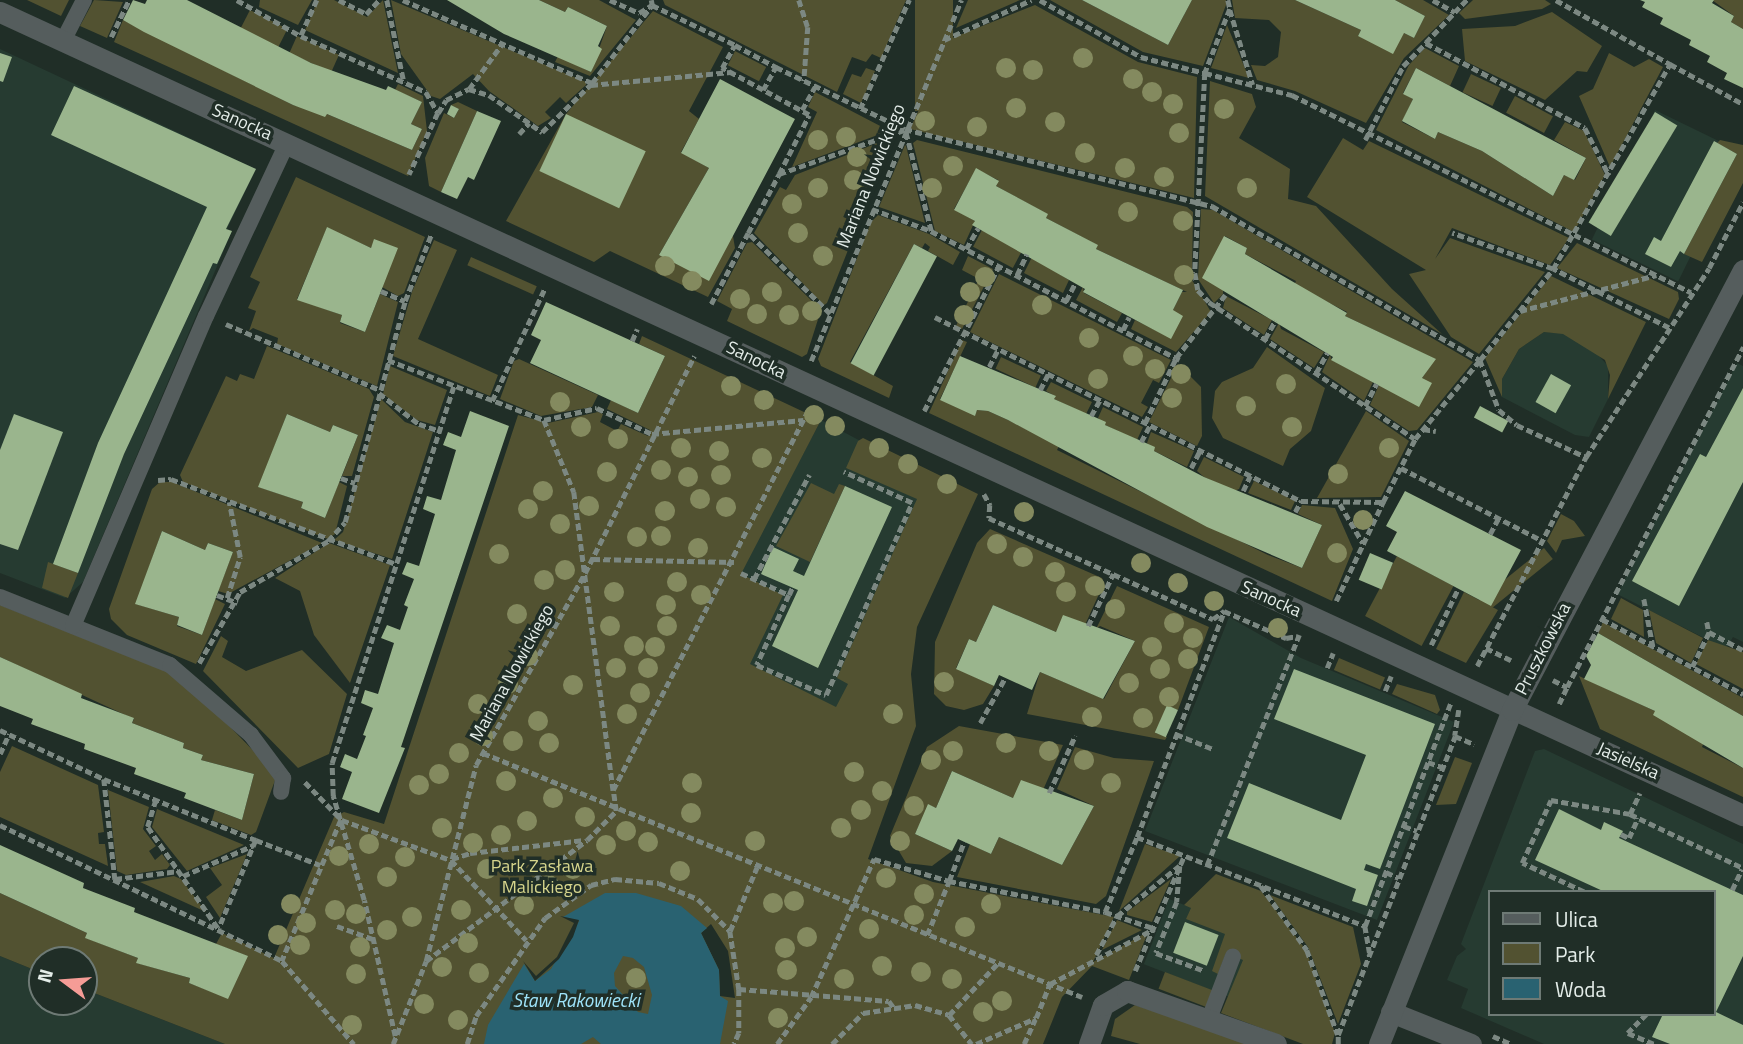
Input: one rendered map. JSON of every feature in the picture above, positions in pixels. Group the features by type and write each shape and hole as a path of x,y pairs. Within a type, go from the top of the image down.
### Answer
{"street":[{"name":"Sanocka","path":"0,12 1512,710"},
{"name":"Pruszkowska","path":"1379,1044 1512,710 1743,270"},
{"name":"Jasielska","path":"1512,710 1743,815"},
{"path":"1089,1044 1103,1005 1127,991 1276,1044"},
{"path":"1391,1012 1479,1039"}],"lane":[{"path":"62,41 84,0"},
{"path":"73,626 206,316 287,143"},
{"path":"0,597 170,665 251,735 283,778 281,792"},
{"path":"1209,1019 1233,956"}],"path":[{"path":"108,41 129,0"},
{"path":"237,0 252,6 301,36 426,92 438,113"},
{"path":"252,6 255,0"},
{"path":"301,36 317,0"},
{"path":"339,0 366,14 379,0"},
{"path":"387,0 404,82"},
{"path":"403,0 591,84 730,72"},
{"path":"610,0 639,13 651,3"},
{"path":"799,0 808,27 804,81"},
{"path":"860,109 909,0"},
{"name":"Mariana Nowickiego","path":"809,365 905,129 961,0"},
{"path":"944,40 1031,0"},
{"path":"1040,0 1141,57 1292,95 1366,137 1691,292"},
{"path":"1228,0 1253,86"},
{"path":"1433,0 1455,12"},
{"path":"1366,137 1403,66 1467,0"},
{"path":"1556,0 1743,104"},
{"path":"469,89 489,95 542,132 591,84 651,3"},
{"path":"651,3 815,87 905,129 1212,206 1480,360 1499,410 1517,425 1586,457"},
{"path":"1230,9 1205,73 1197,203 1196,283 1217,308 1415,439"},
{"path":"1426,43 1586,128 1610,176"},
{"path":"407,179 446,100 469,89 502,44"},
{"path":"711,304 809,115 722,68 735,45"},
{"path":"1346,611 1334,605 1415,439 1553,269 1575,237 1670,64"},
{"path":"762,90 775,67"},
{"path":"801,111 815,87"},
{"path":"519,134 529,123"},
{"path":"779,174 905,129"},
{"path":"905,129 931,231"},
{"path":"1468,667 1475,670 1586,457 1669,328 1743,202"},
{"path":"872,209 931,231 1178,359"},
{"path":"966,249 978,228"},
{"path":"748,233 830,314"},
{"path":"1452,233 1553,269 1669,328"},
{"path":"186,662 196,668 240,592 328,541 345,522 405,301 431,234"},
{"path":"1017,275 1027,254"},
{"path":"916,415 921,417 999,266"},
{"path":"1519,311 1657,275"},
{"path":"1066,301 1075,283"},
{"path":"492,401 545,287"},
{"path":"381,291 405,301"},
{"path":"1141,442 1178,359 1225,295"},
{"path":"206,316 379,392 419,424 440,431"},
{"path":"935,317 1301,501 1383,502"},
{"path":"1122,330 1129,317"},
{"path":"1265,339 1275,321"},
{"path":"632,341 637,329"},
{"name":"Mariana Nowickiego","path":"394,1041 426,961 451,860 483,753 593,559 652,434 704,335"},
{"path":"1447,336 1449,342"},
{"path":"1555,714 1743,347"},
{"path":"989,367 998,348"},
{"path":"1316,373 1326,353"},
{"path":"388,360 544,420 597,408 652,434 804,420"},
{"path":"1040,390 1048,374"},
{"path":"1365,406 1376,384"},
{"path":"394,1041 373,939 342,820 333,796 332,764 454,386"},
{"path":"1091,416 1100,400"},
{"path":"613,790 734,562 809,409 819,414"},
{"path":"544,420 574,492 617,811"},
{"path":"1423,429 1436,431"},
{"path":"1191,468 1200,450"},
{"path":"1401,468 1541,540"},
{"path":"792,588 757,664 826,695 912,503 844,472"},
{"path":"754,579 809,475"},
{"path":"1243,491 1251,475"},
{"path":"341,478 355,483"},
{"path":"151,487 159,479 171,479 328,541 396,564"},
{"path":"973,489 988,500 989,518 1213,619 1224,611"},
{"path":"1295,512 1301,501"},
{"path":"227,598 240,557 229,502"},
{"path":"1339,503 1363,544"},
{"path":"1490,534 1498,519"},
{"path":"593,559 734,562"},
{"path":"741,573 789,595"},
{"path":"1088,626 1113,574"},
{"path":"1429,649 1458,589"},
{"path":"217,595 236,602"},
{"path":"1644,599 1653,646"},
{"path":"1224,611 1286,638 1299,635 1311,640"},
{"path":"1105,912 1224,611"},
{"path":"1602,619 1743,694"},
{"path":"1692,667 1709,632 1707,622"},
{"path":"1709,632 1743,650"},
{"path":"1207,865 1299,635"},
{"path":"1417,643 1440,654"},
{"path":"1323,644 1346,654"},
{"path":"1486,648 1518,664"},
{"path":"1327,668 1335,649"},
{"path":"1380,670 1402,680"},
{"path":"1385,691 1391,675"},
{"path":"1545,676 1567,687"},
{"path":"980,723 1005,678"},
{"path":"348,688 354,694"},
{"path":"1338,1035 1455,736 1460,719 1454,704 1444,700"},
{"path":"1370,953 1365,926 1436,740 1454,704 1460,700"},
{"path":"0,730 104,779 255,842 320,865"},
{"path":"0,754 9,734"},
{"path":"1176,734 1213,749"},
{"path":"1049,793 1075,736"},
{"path":"1455,736 1480,746"},
{"path":"1430,738 1436,740"},
{"path":"483,753 617,811 1103,1005"},
{"path":"1428,762 1442,768"},
{"path":"104,779 115,879"},
{"path":"1630,814 1640,793"},
{"path":"156,800 148,827 219,928"},
{"path":"1580,890 1522,863 1551,800 1630,814 1743,869 1732,890"},
{"path":"426,961 587,840 617,811"},
{"path":"1621,834 1629,838 1638,818"},
{"path":"342,820 451,860 526,940"},
{"path":"282,961 338,821 342,820"},
{"path":"0,825 219,928 282,961 354,1044"},
{"path":"1404,826 1418,831"},
{"path":"1136,837 1365,926"},
{"path":"451,860 470,853 587,840"},
{"path":"115,879 181,874 255,842"},
{"path":"219,928 255,842"},
{"path":"927,935 964,842"},
{"path":"1127,991 1184,856"},
{"path":"777,1044 811,997 874,859 949,881 1105,912 1154,929"},
{"path":"1095,958 1116,916 1180,866"},
{"path":"1180,866 1177,902 1156,953 1224,979"},
{"path":"734,1044 739,1032 739,989 730,931 757,867"},
{"path":"1386,872 1399,877"},
{"path":"467,1044 475,1016 526,940 563,902 591,885 615,879 659,883 698,899 730,931"},
{"path":"1260,886 1307,950 1338,1035 1338,1044"},
{"path":"337,926 373,939"},
{"path":"1024,1044 1050,984 1154,929"},
{"path":"949,1015 998,963"},
{"path":"739,989 811,997 889,1001 894,1009"},
{"path":"832,1044 863,1013 915,1005 949,1015 974,1044 1036,1018"},
{"path":"1645,1016 1628,1033 1654,1044"},
{"path":"1479,1039 1511,1044"}],"shaded area":[{"path":"0,49 256,169 227,229 232,231 83,582 65,598 0,573"},
{"path":"1655,110 1741,152 1678,282 1592,239"},
{"path":"1544,332 1563,333 1593,349 1608,366 1608,399 1589,437 1575,435 1502,397 1502,379 1519,349"},
{"path":"1737,363 1743,366 1743,642 1733,637 1726,649 1617,594"},
{"path":"821,420 964,496 791,822 648,746"},
{"path":"1229,617 1301,658 1454,722 1377,920 1145,831"},
{"path":"1544,749 1743,844 1743,1044 1544,1044 1461,1008 1468,989 1447,980 1457,956 1466,949 1461,944 1535,751"},
{"path":"1169,899 1302,950 1276,1015 1144,964"},
{"path":"0,956 28,967 28,1016 98,1016 98,994 225,1044 0,1044"}],"green space":[{"path":"27,0 69,0 61,16"},
{"path":"94,0 123,2 107,38 80,26"},
{"path":"260,0 312,0 298,25 259,7"},
{"path":"318,0 334,0 367,17 383,0 398,73 305,30"},
{"path":"391,0 586,82 586,85 566,103 560,97 545,112 551,118 538,126 489,91 473,74 440,99 431,96 401,54"},
{"path":"539,0 599,0 636,20 590,76 555,62 558,56 591,72 607,26 568,7 565,12"},
{"path":"663,0 906,0 881,58 872,54 866,62 852,57 837,92 665,5"},
{"path":"915,0 953,0 953,111 915,111"},
{"path":"968,0 1020,0 956,28"},
{"path":"1050,0 1082,0 1168,45 1192,0 1226,0 1226,5 1203,66 1143,52"},
{"path":"1232,0 1295,0 1361,30 1358,36 1404,33 1414,38 1425,16 1395,0 1423,0 1449,15 1404,58 1366,123 1295,91 1257,80 1251,65 1265,66 1278,57 1281,32 1269,20 1235,18"},
{"path":"1473,0 1545,0 1551,4 1542,9 1465,19 1459,13"},
{"path":"1712,0 1743,0 1743,29 1731,22 1734,16"},
{"path":"1035,5 1138,62 1197,77 1194,198 910,129 952,38"},
{"path":"250,10 287,29 277,49 240,30"},
{"path":"653,11 723,47 689,111 699,119 681,152 709,168 659,255 733,236 735,248 708,297 610,251 594,262 506,221 566,114"},
{"path":"1552,12 1602,46 1587,72 1577,71 1545,100 1465,61 1462,29 1515,26"},
{"path":"123,20 293,105 327,114 412,150 422,129 411,124 422,102 395,90 398,84 423,96 427,131 408,176 114,42"},
{"path":"1227,25 1249,78 1211,68"},
{"path":"297,36 339,55 331,72 289,53"},
{"path":"1425,48 1459,66 1450,86 1416,68 1403,93 1413,99 1402,122 1435,139 1438,132 1482,151 1553,196 1564,175 1575,180 1586,158 1554,140 1565,122 1584,131 1605,175 1574,232 1376,130 1409,65"},
{"path":"735,51 766,67 759,81 728,65"},
{"path":"1609,53 1634,67 1649,59 1663,67 1610,167 1579,96 1593,89"},
{"path":"866,68 875,71 861,103 843,94 852,74 861,77"},
{"path":"1471,74 1501,88 1492,106 1463,92"},
{"path":"1210,81 1252,94 1256,107 1239,138 1290,169 1288,199 1316,206 1392,289 1442,334 1205,196"},
{"path":"815,92 886,129 883,133 792,167 817,112 808,107"},
{"path":"1515,96 1553,116 1544,133 1506,113"},
{"path":"458,102 477,111 441,192 429,186 425,158 444,113 454,118 459,109 451,105"},
{"path":"893,137 824,305 754,233 780,187 786,190 795,175"},
{"path":"1343,138 1363,150 1369,141 1569,238 1550,265 1452,228 1435,259 1450,238 1545,272 1479,354 1451,337 1409,274 1426,270 1307,197"},
{"path":"917,140 1187,207 1193,212 1192,280 1211,312 1176,352 1131,329 1135,320 1171,338 1173,310 1182,292 1187,292 1096,249 1097,245 1046,218 1047,214 996,186 998,180 976,169 954,209 975,221 964,245 935,231 913,143"},
{"path":"1720,140 1743,145 1743,183 1702,262 1684,254 1737,154 1717,143"},
{"path":"906,146 925,223 879,207"},
{"path":"296,177 425,237 404,293 398,296 382,287 375,239 371,248 327,228 297,299 342,315 340,323 365,332 380,294 398,302 377,386 277,344 278,338 253,328 249,331 256,311 248,308 260,282 250,277"},
{"path":"1201,209 1213,210 1473,362 1417,430 1409,431 1370,405 1379,385 1422,378 1435,359 1345,316 1347,312 1294,285 1296,281 1245,254 1247,248 1225,236 1223,294 1214,303 1198,279"},
{"path":"878,215 929,234 960,252 953,265 928,251 930,247 925,243 922,248 914,244 850,362 893,386 889,398 821,366 818,359 871,222"},
{"path":"982,230 1022,251 1013,268 973,247"},
{"path":"434,240 457,250 418,339 498,375 490,396 393,356 412,292"},
{"path":"752,242 821,310 807,354 802,357 727,321 732,309 717,301 747,243"},
{"path":"1577,243 1678,292 1679,299 1669,319 1557,268"},
{"path":"968,256 993,269 962,329 956,326 979,279 962,270"},
{"path":"471,257 537,286 533,295 467,265"},
{"path":"1032,257 1069,280 1063,293 1024,273"},
{"path":"999,274 1171,360 1159,383 1153,380 1141,403 1148,407 1142,417 970,332"},
{"path":"1551,276 1646,322 1608,399 1610,375 1605,360 1563,334 1544,332 1519,349 1502,379 1502,397 1485,358"},
{"path":"1083,287 1084,293 1122,313 1117,322 1076,300"},
{"path":"1226,296 1272,320 1264,335 1223,308"},
{"path":"1279,323 1281,329 1324,352 1314,368 1270,339"},
{"name":"Park Zasława Malickiego","path":"642,336 821,420 741,574 783,595 750,664 836,707 848,684 837,678 917,499 846,468 858,441 863,438 978,494 917,627 911,674 916,726 868,859 933,882 1114,917 1093,962 1148,932 1129,980 1092,966 1062,997 1043,1044 225,1044 98,994 98,946 28,946 28,967 0,956 0,893 87,933 86,938 138,958 137,963 190,978 189,983 228,998 247,956 216,944 222,933 274,958 334,817 344,812 384,824 518,415 548,423 598,412 603,414 600,422 617,431 621,424 648,436 650,430 607,409 611,400 638,413 665,356 639,344","holes":["711,924 728,951 735,998 720,996 719,970 701,933"]},
{"path":"962,340 967,342 940,399 975,415 977,410 988,411 1008,420 1059,446 1057,450 1268,555 1302,568 1322,525 1298,514 1302,505 1335,508 1353,549 1332,601 929,413"},
{"path":"267,346 369,389 374,397 352,476 342,476 358,435 333,425 330,432 287,414 259,487 303,502 301,508 325,518 339,482 347,486 335,534 328,539 183,482 180,475 226,376 237,381 240,374 254,379"},
{"path":"1267,347 1325,388 1311,431 1290,449 1283,466 1223,438 1212,418 1215,391 1222,382 1253,368"},
{"path":"1330,355 1332,360 1373,382 1364,401 1322,372"},
{"path":"1001,357 1041,376 1035,387 996,369"},
{"path":"519,359 598,395 592,407 541,416 500,399 514,361"},
{"path":"1178,364 1201,387 1202,436 1197,446 1149,422"},
{"path":"390,366 447,390 435,425 417,420 383,394"},
{"path":"1051,382 1092,402 1086,414 1054,399 1055,396 1046,391"},
{"path":"381,399 405,422 433,432 392,559 334,540 343,532"},
{"path":"1103,407 1143,427 1137,440 1105,425 1098,418"},
{"path":"1366,411 1409,441 1381,497 1317,498"},
{"path":"1151,432 1194,451 1187,467 1154,451 1147,443"},
{"path":"1204,457 1244,477 1239,489 1234,491 1197,471"},
{"path":"1254,481 1295,501 1291,510 1248,493"},
{"path":"160,482 172,482 322,543 228,594 218,591 233,552 208,543 205,550 162,531 136,604 179,617 177,626 202,635 215,599 225,604 196,664 127,635 111,619 109,609 152,489"},
{"path":"811,483 834,494 839,484 845,486 810,562 776,546"},
{"path":"1561,514 1574,521 1585,536 1562,540 1556,553 1547,541"},
{"path":"990,529 1102,578 1104,583 1085,625 1056,632 993,605 976,642 969,639 956,668 994,686 983,704 964,710 946,706 934,694 935,642 977,543"},
{"path":"329,543 390,565 350,683 314,635 300,591 275,578"},
{"path":"1544,548 1553,559 1473,624 1464,613"},
{"path":"1397,556 1454,586 1422,646 1365,616"},
{"path":"48,562 78,573 68,598 42,588"},
{"path":"1117,586 1209,627 1178,710 1167,706 1156,733 1167,737 1165,740 1027,714 1040,672 1104,699 1135,641 1100,626 1096,629"},
{"path":"1464,592 1498,610 1466,663 1436,649"},
{"path":"1621,598 1643,610 1644,637 1611,619"},
{"path":"0,605 168,672 201,697 277,775 256,832 251,835 212,820 215,810 242,820 254,774 201,760 203,755 183,748 184,743 132,723 134,719 0,657"},
{"path":"1649,610 1703,638 1691,663 1656,643"},
{"path":"1603,622 1743,698 1743,716 1598,633"},
{"path":"221,636 228,641 222,657 246,671 302,650 347,694 329,754 298,768 203,671"},
{"path":"1708,640 1743,652 1743,689 1696,664"},
{"path":"1339,658 1385,678 1380,690 1334,670"},
{"path":"1579,676 1655,711 1704,742 1702,747 1743,768 1743,797 1600,729"},
{"path":"1397,684 1435,695 1440,710 1437,714 1392,694"},
{"path":"959,726 1063,745 1043,790 1013,798 952,771 936,808 929,805 915,834 952,851 932,866 906,863 890,836 927,747"},
{"path":"12,746 98,785 104,832 98,833 99,844 105,844 108,866 0,817 0,772"},
{"path":"1075,747 1114,758 1154,761 1106,896 1096,904 957,877 970,844 991,854 999,837 1062,865 1094,806 1057,789"},
{"path":"1455,757 1472,763 1456,804 1436,805"},
{"path":"108,790 149,807 143,829 156,846 149,851 155,860 162,854 170,865 167,869 126,875 117,871"},
{"path":"157,809 244,845 187,871 152,827"},
{"path":"1145,844 1180,856 1119,911"},
{"path":"247,854 220,918 206,897 222,885 210,868"},
{"path":"1216,874 1261,891 1306,950 1335,1033 1332,1044 1303,1044 1221,1013 1243,960 1226,953 1218,974 1212,971 1225,934 1186,919 1191,908 1184,905"},
{"path":"174,876 181,879 206,912 140,882"},
{"path":"1171,879 1152,922 1127,915 1127,912"},
{"path":"1270,895 1353,927 1361,964 1338,1024 1308,947"},
{"path":"1117,920 1142,930 1102,950"},
{"path":"1165,972 1213,990 1206,1007 1159,989"},
{"path":"1135,1005 1255,1044 1140,1044 1111,1036 1115,1019"}],"water":[{"name":"Staw Rakowiecki","path":"605,893 636,893 681,906 707,928 701,933 719,970 720,996 728,1001 720,1044 601,1044 593,1037 581,1044 484,1044 488,1025 524,964 535,981 551,969 579,921 563,917","holes":["623,956 633,958 644,967 652,995 648,1014 638,1012 615,986 614,973"]}],"pier":[{"path":"560,916 579,920 573,937 559,959 535,981 523,961 536,976 557,957 574,923"}],"building":[{"path":"133,0 145,4 147,0 187,0 311,63 386,90 388,86 422,102 411,124 422,129 412,150 327,114 325,117 293,105 144,32 123,20"},
{"path":"447,0 539,0 565,12 568,7 607,26 598,46 602,49 591,72 504,34"},
{"path":"1082,0 1192,0 1168,45"},
{"path":"1295,0 1395,0 1425,16 1414,38 1404,33 1393,54 1358,36 1361,30"},
{"path":"1640,0 1714,0 1712,3 1734,16 1731,22 1743,29 1743,88 1724,79 1727,73 1707,62 1710,56 1689,45 1691,40 1660,24 1663,18 1642,7 1645,2"},
{"path":"0,53 12,57 3,82 0,81"},
{"path":"1416,68 1586,158 1574,180 1564,175 1553,196 1482,151 1438,132 1435,139 1402,121 1413,99 1403,94"},
{"path":"720,79 795,119 709,281 659,255 709,168 681,153"},
{"path":"74,86 256,169 226,229 232,231 217,264 213,263 124,454 78,573 53,564 98,443 207,207 51,135"},
{"path":"451,105 459,109 454,118 447,114"},
{"path":"477,111 501,121 474,180 468,177 457,199 441,192"},
{"path":"1655,112 1677,125 1611,236 1589,223"},
{"path":"566,114 646,151 619,208 539,171"},
{"path":"1714,141 1737,154 1684,254 1680,251 1671,267 1645,254 1654,237 1661,241"},
{"path":"976,168 999,181 996,186 1048,214 1046,218 1098,245 1096,249 1183,290 1173,310 1183,316 1171,339 1083,292 1085,289 972,225 975,221 954,210"},
{"path":"327,227 371,248 374,239 398,248 365,332 340,322 342,315 297,300"},
{"path":"1224,236 1247,248 1245,254 1347,313 1345,316 1436,359 1422,378 1432,383 1419,407 1331,360 1333,357 1202,278"},
{"path":"914,244 937,256 874,375 851,363"},
{"path":"546,302 665,356 638,413 530,363 541,340 531,335"},
{"path":"960,356 1056,396 1054,399 1155,447 1154,451 1204,477 1322,525 1302,568 1207,527 1008,420 988,411 977,410 975,416 940,400"},
{"path":"1551,374 1571,385 1556,413 1535,402"},
{"path":"1743,388 1743,482 1679,606 1632,581 1700,454 1706,457"},
{"path":"1480,406 1508,421 1502,433 1474,417"},
{"path":"470,411 509,426 401,747 405,748 379,813 342,799 352,772 340,767 345,754 357,759 366,736 363,735 373,708 361,703 365,690 378,694 394,643 381,638 387,625 400,630 408,607 404,605 414,579 402,574 407,562 419,566 435,514 423,509 427,496 441,500 456,450 443,445 448,432 461,437"},
{"path":"14,414 63,432 18,550 0,544 0,450"},
{"path":"287,414 330,432 333,425 358,435 325,518 301,508 303,502 258,487"},
{"path":"845,486 892,507 818,668 772,646 798,590 761,574 773,547 799,559 793,571 804,576"},
{"path":"1405,491 1521,550 1491,606 1387,551 1397,532 1386,526"},
{"path":"162,531 205,550 208,543 233,552 202,635 177,625 179,617 135,604"},
{"path":"1370,553 1393,563 1382,589 1359,580"},
{"path":"993,605 1056,632 1063,615 1135,641 1103,699 1040,672 1032,690 999,675 994,686 956,669 969,639 976,642"},
{"path":"1598,633 1743,716 1743,768 1653,715 1655,711 1584,679 1591,665 1586,656"},
{"path":"0,657 82,694 81,698 134,718 132,723 184,743 183,748 203,755 201,760 254,774 242,820 184,798 186,793 134,774 136,768 84,749 85,744 31,724 33,719 0,706"},
{"path":"1294,669 1435,724 1380,869 1366,864 1364,870 1378,875 1367,906 1352,901 1356,889 1227,838 1249,783 1341,820 1366,755 1274,719"},
{"path":"1167,705 1178,710 1166,737 1155,732"},
{"path":"952,771 1013,798 1021,780 1094,806 1062,865 999,837 991,854 958,839 952,851 915,834 928,804 936,808"},
{"path":"1559,809 1601,830 1604,822 1623,831 1619,838 1743,895 1743,956 1716,1012 1743,1025 1743,1044 1670,1044 1652,1037 1662,1016 1715,1016 1715,890 1601,890 1535,860"},
{"path":"0,845 84,883 83,888 135,908 134,912 248,956 228,999 189,983 190,978 136,963 138,958 85,938 87,933 0,893"},
{"path":"1185,922 1219,935 1207,966 1173,953"}]}
